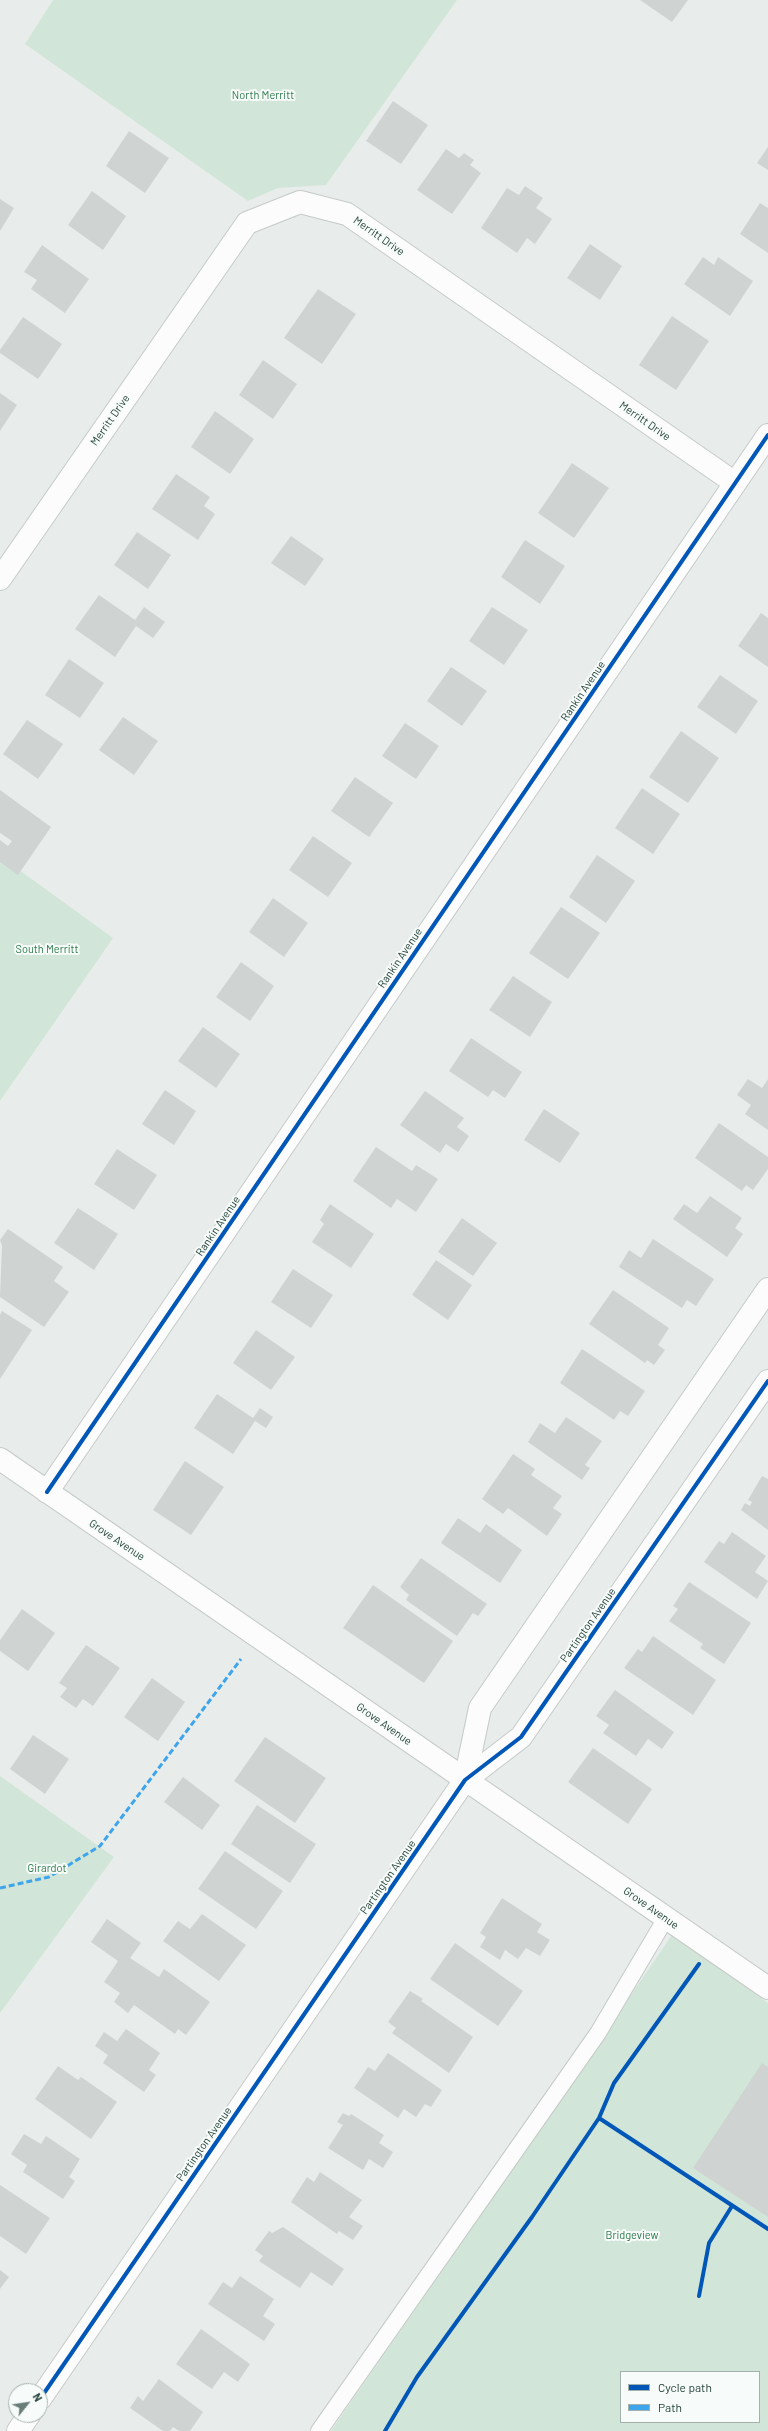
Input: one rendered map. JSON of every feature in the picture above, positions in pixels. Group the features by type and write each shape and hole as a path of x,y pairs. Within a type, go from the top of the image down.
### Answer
{"street":[{"name":"Merritt Drive","path":"0,579 247,223 300,202 347,214 735,483"},
{"name":"Rankin Avenue","path":"47,1492 768,435"},
{"name":"Partington Avenue","path":"465,1780 480,1708 768,1289"},
{"name":"Partington Avenue","path":"48,2387 465,1780 521,1736 768,1381"},
{"name":"Grove Avenue","path":"0,1459 768,1988"}],"lane":[{"path":"320,2431 598,2034 666,1918"}],"green space":[{"name":"North Merritt","path":"53,0 457,0 326,185 278,188 248,201 25,44"},
{"name":"South Merritt","path":"0,856 113,938 0,1101"},
{"name":"Girardot","path":"0,1776 114,1857 0,2013"},
{"name":"Bridgeview","path":"672,1935 768,2003 768,2431 331,2431"}],"building":[{"path":"640,0 688,0 672,22"},
{"path":"393,101 428,125 401,164 366,141"},
{"path":"129,131 169,158 145,193 106,166"},
{"path":"768,147 768,170 757,163"},
{"path":"446,149 459,158 464,153 474,160 470,165 481,173 452,214 417,190"},
{"path":"525,186 543,198 536,208 552,219 535,244 527,238 517,253 481,228 507,188 519,195"},
{"path":"92,191 126,216 103,250 68,225"},
{"path":"0,199 14,208 0,231"},
{"path":"760,203 768,208 768,253 740,234"},
{"path":"590,244 622,266 600,300 567,278"},
{"path":"42,245 89,279 65,313 31,289 37,280 24,272"},
{"path":"703,257 714,265 718,257 753,281 730,316 684,284"},
{"path":"318,289 356,314 322,364 284,338"},
{"path":"672,316 709,341 676,390 639,365"},
{"path":"23,317 62,344 38,379 0,353 0,350"},
{"path":"263,360 297,384 273,419 239,395"},
{"path":"0,393 17,405 0,431"},
{"path":"215,411 254,439 230,474 191,447"},
{"path":"572,463 609,488 574,538 538,513"},
{"path":"176,474 210,497 204,506 215,514 198,540 152,509"},
{"path":"137,532 171,555 148,589 114,565"},
{"path":"291,536 324,559 305,586 271,563"},
{"path":"525,540 565,566 540,604 501,577"},
{"path":"99,595 135,620 144,607 165,622 153,638 136,626 115,657 75,629"},
{"path":"492,607 528,630 504,665 469,641"},
{"path":"761,613 768,618 768,667 738,646"},
{"path":"69,659 104,683 80,718 45,695"},
{"path":"451,667 487,691 462,726 427,701"},
{"path":"720,675 758,701 736,734 697,707"},
{"path":"123,717 158,741 134,775 99,750"},
{"path":"27,720 63,744 38,779 3,754"},
{"path":"405,723 439,746 416,779 382,756"},
{"path":"681,731 719,758 688,803 649,777"},
{"path":"355,777 393,803 369,837 331,811"},
{"path":"642,788 680,814 653,854 615,828"},
{"path":"0,790 51,827 18,875 0,862 0,840 8,846 12,841 0,833"},
{"path":"313,836 352,863 328,897 289,870"},
{"path":"597,855 635,881 606,923 569,897"},
{"path":"273,898 308,923 284,957 249,932"},
{"path":"561,907 600,933 568,979 529,953"},
{"path":"241,962 274,986 250,1021 216,997"},
{"path":"513,976 552,1002 530,1037 489,1010"},
{"path":"203,1027 240,1054 216,1088 178,1061"},
{"path":"471,1038 522,1072 505,1098 493,1090 488,1097 449,1071"},
{"path":"748,1079 762,1088 768,1079 768,1130 745,1114 751,1105 737,1095"},
{"path":"165,1090 196,1111 174,1145 142,1124"},
{"path":"425,1091 464,1118 457,1127 469,1136 458,1152 446,1144 440,1153 400,1125"},
{"path":"544,1109 580,1133 560,1163 524,1140"},
{"path":"719,1123 768,1157 768,1169 753,1190 746,1185 742,1191 695,1158"},
{"path":"376,1147 412,1171 416,1165 438,1179 416,1212 397,1199 391,1208 353,1181"},
{"path":"117,1149 157,1175 134,1210 94,1184"},
{"path":"710,1196 742,1218 735,1228 743,1234 727,1257 673,1219 684,1204 697,1213"},
{"path":"330,1204 374,1234 351,1268 312,1242 324,1224 320,1220"},
{"path":"78,1208 118,1234 94,1270 54,1243"},
{"path":"462,1218 497,1243 473,1276 438,1252"},
{"path":"8,1229 63,1267 54,1281 69,1292 44,1327 0,1297 2,1246 0,1240"},
{"path":"653,1239 714,1279 696,1306 687,1300 682,1308 619,1267 629,1250 641,1258"},
{"path":"436,1260 472,1285 448,1320 412,1295"},
{"path":"293,1269 333,1295 311,1328 271,1302"},
{"path":"613,1290 669,1328 658,1345 665,1350 654,1365 647,1360 645,1363 589,1324"},
{"path":"2,1311 32,1330 0,1379 0,1315"},
{"path":"256,1330 295,1357 271,1390 233,1363"},
{"path":"582,1349 645,1391 628,1416 620,1411 614,1420 560,1383"},
{"path":"217,1394 253,1418 260,1408 273,1417 266,1428 255,1421 233,1454 194,1428"},
{"path":"566,1417 602,1441 585,1465 590,1468 582,1480 528,1442 540,1423 555,1433"},
{"path":"513,1454 535,1469 531,1475 562,1496 553,1508 562,1514 547,1536 508,1508 503,1514 482,1499"},
{"path":"185,1461 224,1487 191,1535 153,1510"},
{"path":"762,1476 768,1479 768,1530 741,1510 745,1503 750,1506 752,1502 748,1500"},
{"path":"458,1518 480,1533 486,1524 522,1550 500,1583 441,1543"},
{"path":"732,1532 766,1556 755,1572 768,1581 757,1599 704,1562 719,1541 724,1544"},
{"path":"421,1558 487,1604 478,1616 473,1613 457,1636 406,1600 409,1595 400,1587"},
{"path":"689,1582 751,1623 724,1664 700,1648 703,1644 669,1621 678,1609 673,1606"},
{"path":"373,1585 453,1641 424,1683 343,1628"},
{"path":"22,1609 55,1633 28,1671 0,1651 0,1640"},
{"path":"653,1636 716,1680 693,1715 624,1668 638,1649 642,1652"},
{"path":"86,1645 120,1668 93,1706 83,1699 76,1708 60,1697 67,1688 59,1683"},
{"path":"152,1678 185,1702 158,1741 124,1717"},
{"path":"615,1690 674,1732 662,1749 648,1739 636,1756 603,1733 609,1725 596,1716"},
{"path":"33,1735 69,1759 45,1794 10,1769"},
{"path":"265,1737 326,1778 295,1823 234,1781"},
{"path":"593,1748 652,1789 628,1824 568,1782"},
{"path":"183,1777 220,1805 202,1830 164,1802"},
{"path":"257,1805 316,1844 290,1883 231,1844"},
{"path":"225,1851 283,1891 256,1929 198,1889"},
{"path":"502,1898 542,1924 537,1932 550,1940 540,1956 526,1948 518,1959 505,1950 500,1960 480,1947 486,1937 480,1933"},
{"path":"202,1914 246,1945 219,1981 163,1941 178,1921 190,1929"},
{"path":"107,1919 141,1943 130,1958 159,1977 164,1969 210,2002 186,2035 178,2029 175,2034 134,2005 128,2013 114,2002 120,1993 104,1982 118,1961 91,1942"},
{"path":"455,1943 523,1991 498,2026 430,1979"},
{"path":"410,1991 423,1999 421,2001 473,2037 449,2073 392,2033 396,2028 388,2022"},
{"path":"126,2029 160,2053 149,2070 156,2075 144,2092 103,2063 108,2055 95,2046 104,2032 117,2041"},
{"path":"388,2053 442,2090 431,2107 425,2104 416,2117 404,2109 398,2118 354,2088 368,2067 375,2071"},
{"path":"762,2063 768,2067 768,2217 693,2168"},
{"path":"58,2066 78,2080 81,2077 117,2102 91,2139 35,2099"},
{"path":"343,2113 349,2116 351,2114 384,2135 379,2143 393,2152 383,2168 369,2159 363,2170 328,2148 343,2125 337,2122"},
{"path":"24,2134 41,2144 46,2136 80,2159 69,2177 75,2181 63,2199 23,2172 27,2165 11,2154"},
{"path":"320,2172 362,2200 349,2217 363,2226 353,2240 339,2231 337,2234 291,2202 307,2177 314,2182"},
{"path":"0,2185 50,2218 26,2254 0,2236"},
{"path":"283,2227 344,2269 332,2286 311,2272 300,2288 259,2261 263,2256 255,2250 269,2231 272,2233"},
{"path":"0,2270 9,2277 0,2289"},
{"path":"240,2276 274,2299 263,2316 275,2324 264,2341 208,2304 223,2282 232,2288"},
{"path":"201,2329 250,2364 238,2382 224,2372 212,2389 176,2364"},
{"path":"159,2379 203,2412 190,2431 179,2431 173,2427 170,2431 163,2431 130,2408 138,2396 143,2401"}],"marked path":[{"path":"0,1888 49,1877 100,1846 241,1659"}],"cycle path":[{"path":"47,1492 768,435"},
{"path":"48,2387 465,1780 521,1737 768,1381"},
{"path":"385,2431 417,2377 532,2217 599,2118 614,2083 699,1964"},
{"path":"599,2118 768,2229"},
{"path":"699,2296 709,2243 732,2206"}]}
